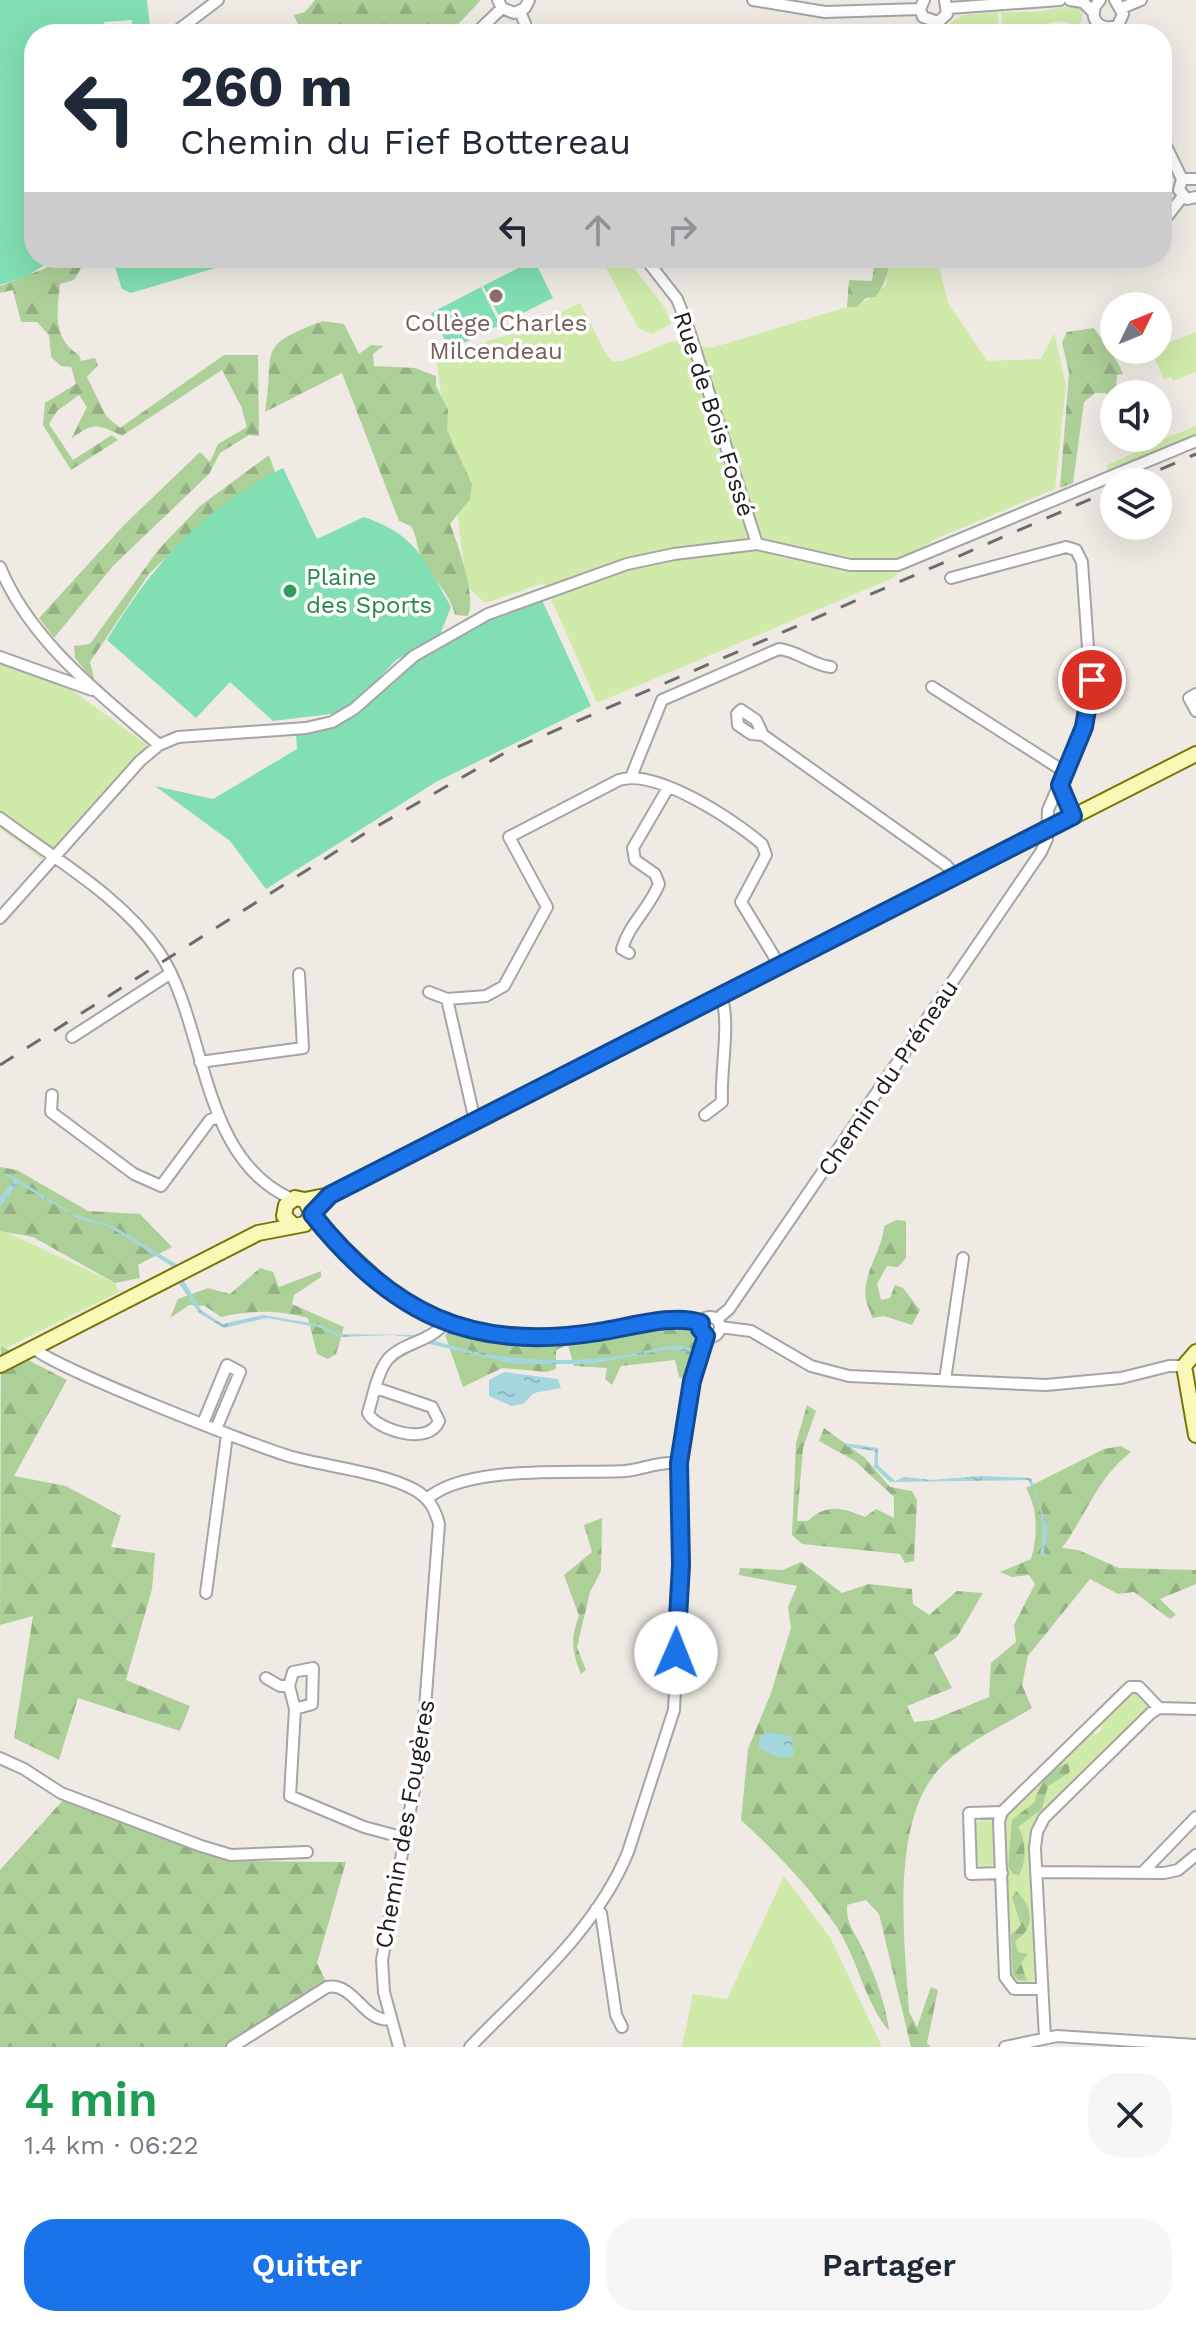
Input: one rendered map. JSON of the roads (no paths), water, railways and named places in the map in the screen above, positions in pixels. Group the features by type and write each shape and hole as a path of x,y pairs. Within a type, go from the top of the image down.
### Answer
{"main road":[{"path":"0,1365 1196,754"},
{"path":"1196,1352 1184,1366 1192,1392 1196,1435"}],"street":[{"path":"186,24 218,0"},
{"path":"520,11 529,0"},
{"path":"753,0 825,12 922,5 929,22 938,22 947,14 947,4 1060,0"},
{"path":"1070,0 1083,2 1099,24"},
{"path":"1093,12 1100,0"},
{"path":"1116,24 1121,20 1119,4 1141,0"},
{"path":"483,24 500,4 520,11 525,24"},
{"path":"1172,158 1182,179 1179,190 1183,196"},
{"path":"1182,179 1196,179"},
{"path":"1183,196 1196,197"},
{"path":"1172,210 1183,196"},
{"name":"Rue de Bois Fossé","path":"653,268 677,299 687,324 757,544 850,565 898,565 1196,441"},
{"path":"0,918 122,780 159,745 178,737 306,728 332,722 354,709 414,656 488,614 627,564 674,554 757,544"},
{"name":"Chemin du Préneau","path":"719,1323 862,1119 1041,852 1048,810 1084,727 1091,691 1079,555 1066,547 951,578"},
{"path":"0,567 9,588 27,613 92,690 159,745"},
{"path":"631,777 658,707 668,696 779,649 792,651 819,666 831,667"},
{"path":"0,657 92,690"},
{"path":"932,687 1065,772"},
{"path":"1196,694 1189,698 1196,711"},
{"path":"763,735 946,865 956,877"},
{"path":"429,992 447,999 486,996 504,986 547,907 509,837 619,780 631,777 694,797 762,844 766,855 741,902 780,966"},
{"path":"1060,785 1073,816"},
{"path":"629,953 622,949 627,931 647,908 659,884 655,874 635,860 633,848 668,788"},
{"path":"0,818 131,919 158,951 171,973 218,1117 241,1154 298,1212 328,1233 411,1307 445,1322 514,1339 589,1334 681,1320 701,1323"},
{"path":"72,1037 171,973"},
{"path":"200,1062 303,1048 299,974"},
{"path":"705,1115 722,1102 720,1068 726,1025 721,996"},
{"path":"447,999 475,1121"},
{"path":"52,1095 51,1112 134,1174 161,1186 210,1120 218,1117"},
{"path":"945,1380 963,1258"},
{"path":"706,1336 700,1329 701,1323 708,1317 751,1331 824,1371 849,1376 1083,1383 1169,1366 1184,1366"},
{"path":"376,1388 432,1407 439,1421 436,1430 428,1435 415,1435 375,1422 368,1413 376,1388 388,1359 418,1343 445,1322"},
{"path":"706,1336 716,1335 719,1323"},
{"path":"470,2047 596,1909 619,1874 628,1852 674,1710 681,1565 679,1463 692,1381 706,1336"},
{"path":"34,1348 92,1378 227,1435 290,1457 400,1484 427,1499 445,1486 487,1478 557,1471 635,1470 679,1463"},
{"path":"203,1423 227,1365 240,1372 216,1429"},
{"path":"206,1593 227,1435"},
{"name":"Chemin des Fougères","path":"399,2047 384,1992 382,1960 422,1747 439,1524 427,1499"},
{"path":"295,1709 312,1704 313,1668 293,1672 289,1686 295,1709 290,1796 364,1827 405,1838"},
{"path":"266,1678 280,1686 289,1686"},
{"path":"1041,1989 1014,1989 1005,1977 999,1821 1002,1812 1130,1687 1139,1687 1159,1708 1196,1709"},
{"path":"1045,2038 1036,1872 1037,1832 1044,1818 1159,1708"},
{"path":"0,1758 24,1769 61,1793 231,1855 307,1852"},
{"path":"1002,1812 969,1813 971,1874 1002,1873"},
{"path":"1142,1873 1196,1817"},
{"path":"1036,1872 1142,1873 1178,1870 1196,1855"},
{"path":"596,1909 601,1913 616,2015 622,2027"},
{"path":"232,2047 327,1987 341,1987 376,2017 391,2019"},
{"path":"1005,2047 1045,2038 1106,2036 1196,2045"}],"water":[{"path":"0,1172 13,1176 71,1213 113,1226 178,1265 173,1267 108,1226 79,1219 18,1183 0,1207 0,1197 14,1180"},
{"path":"183,1279 201,1310 222,1324 263,1315 322,1325 338,1334 423,1335 419,1338 393,1335 339,1337 322,1328 267,1318 224,1328 199,1313 178,1282"},
{"path":"429,1339 478,1352 548,1360 622,1356 668,1346 694,1350 692,1353 670,1349 592,1364 514,1364 425,1343"},
{"path":"504,1372 558,1379 561,1388 534,1393 523,1404 511,1406 489,1396 489,1380"},
{"path":"844,1443 878,1448 878,1465 895,1481 904,1477 931,1480 981,1476 1031,1478 1048,1529 1044,1552 1047,1557 1040,1555 1042,1516 1028,1480 890,1482 874,1467 875,1451 847,1447"},
{"path":"765,1732 791,1736 794,1756 779,1758 759,1748 759,1740"}],"railway":[{"path":"1164,468 1196,454"},
{"path":"0,1065 367,832 508,751 1100,495"}],"place":[{"name":"Collège Charles Milcendeau","path":"496,296"},
{"name":"Plaine des Sports","path":"290,591"}]}
